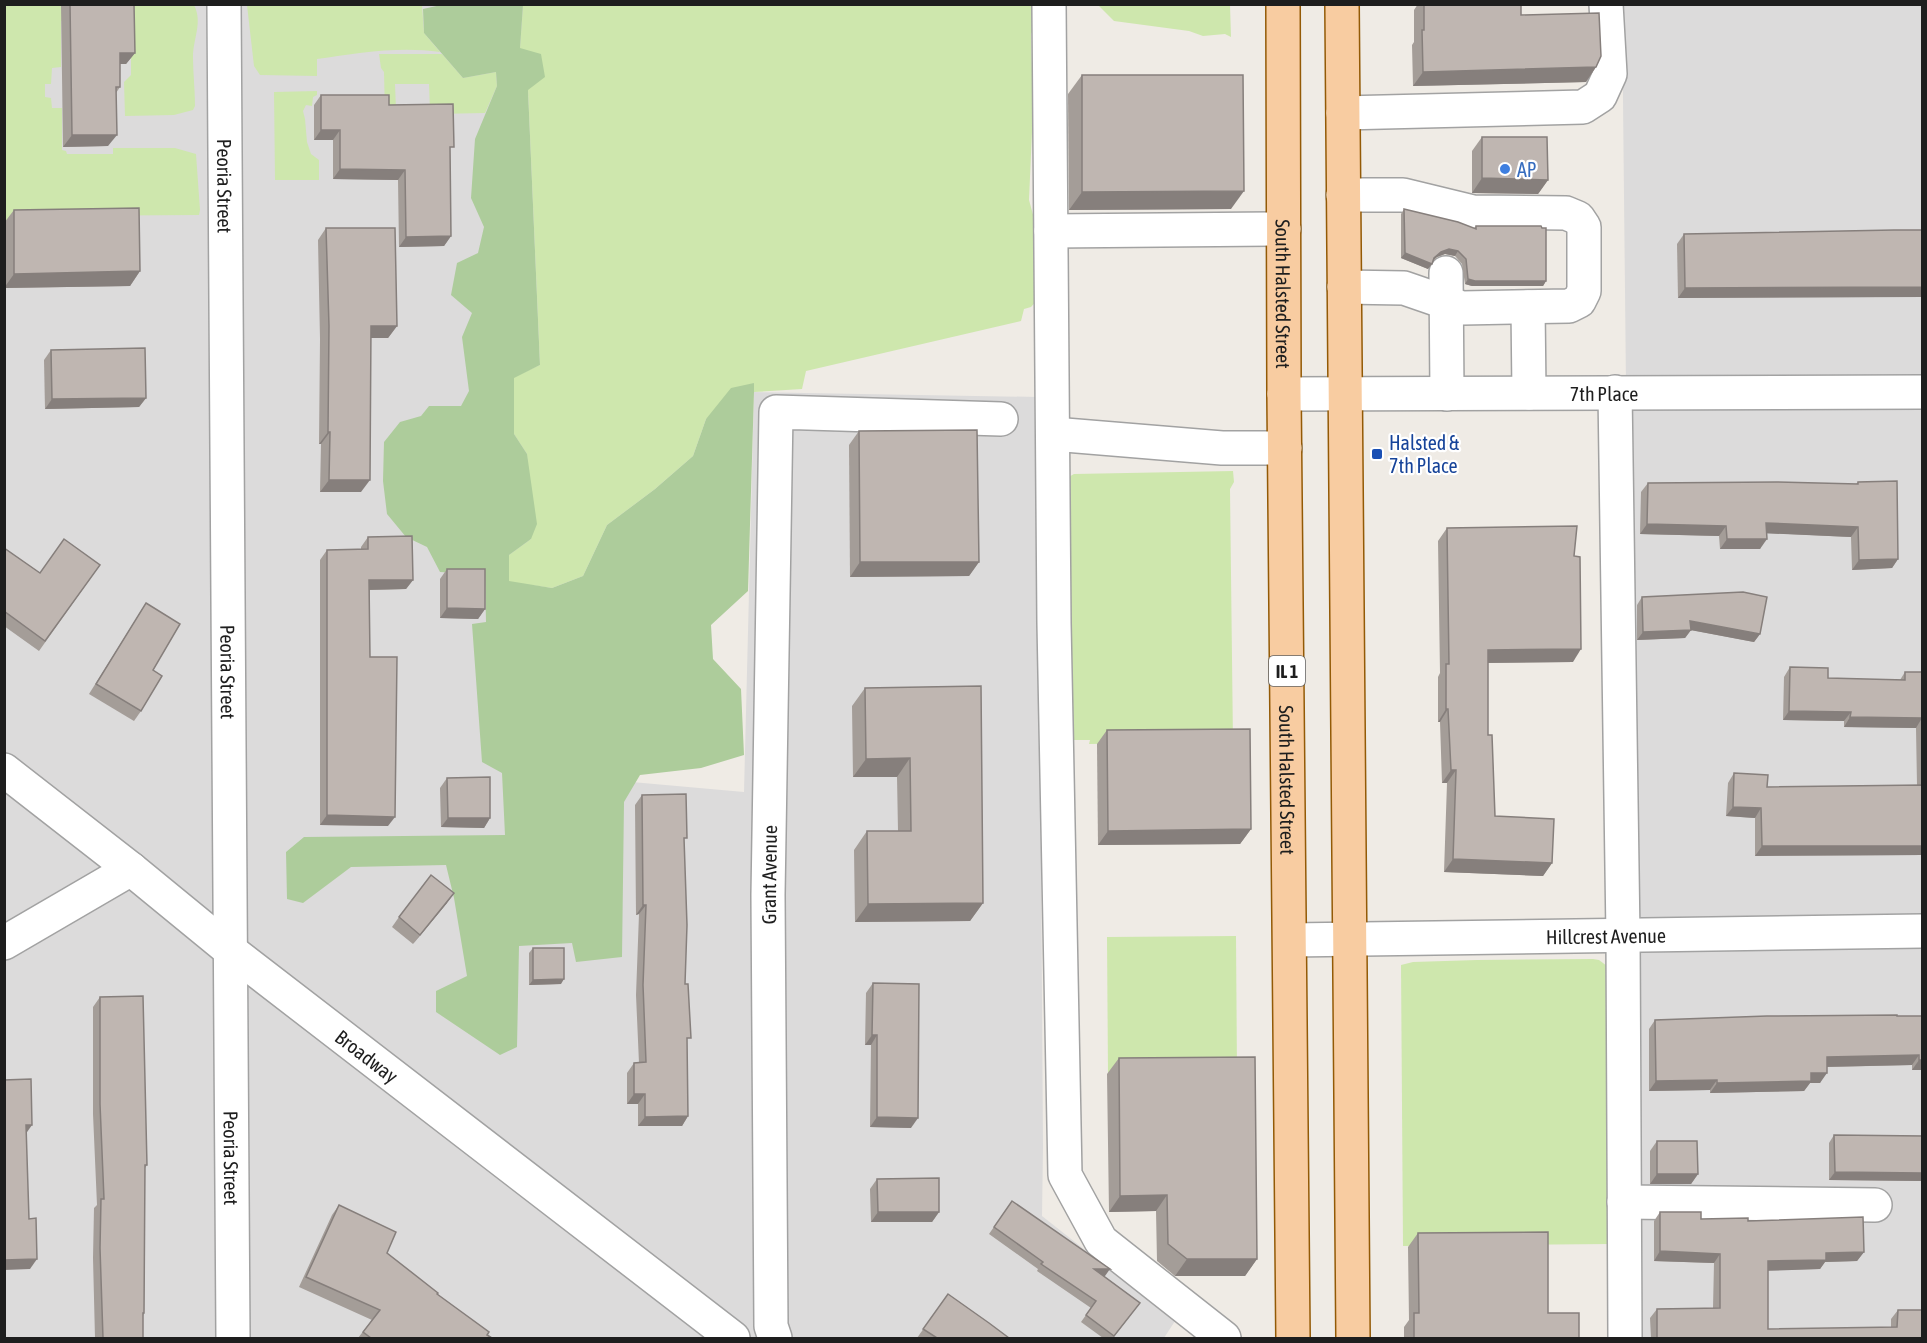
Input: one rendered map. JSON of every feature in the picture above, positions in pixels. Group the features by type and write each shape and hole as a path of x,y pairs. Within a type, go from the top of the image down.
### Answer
{"main road":[{"name":"South Halsted Street","path":"1283,4 1284,394 1293,1338"},
{"path":"1342,4 1353,1338"}],"street":[{"name":"Peoria Street","path":"224,4 236,1336"},
{"path":"1049,4 1054,635 1065,1175 1101,1241 1224,1338"},
{"path":"1343,113 1583,107 1600,96 1610,74 1606,4"},
{"path":"1343,195 1403,195 1446,213 1473,212 1502,222 1566,213 1578,218 1584,227 1584,291 1579,301 1569,306 1510,298 1462,308 1446,288"},
{"path":"1051,231 1284,229"},
{"path":"1344,287 1446,288"},
{"path":"1446,288 1447,394"},
{"path":"1510,298 1529,393"},
{"path":"1615,392 1623,936 1625,1338"},
{"name":"7th Place","path":"1284,394 1923,392"},
{"name":"Grant Avenue","path":"775,1338 771,1326 768,895 776,412 1001,419"},
{"path":"1053,434 1222,448 1285,447"},
{"name":"Broadway","path":"4,770 231,951 733,1338"},
{"path":"4,943 131,869"},
{"name":"Hillcrest Avenue","path":"1290,940 1923,931"},
{"path":"1624,1203 1875,1205"}],"shaded area":[{"path":"5,5 527,5 531,773 744,792 754,392 1038,397 1042,1216 1175,1321 1164,1338 5,1338"},
{"path":"1622,5 1922,5 1922,1338 1636,1338"}],"green space":[{"path":"4,5 194,5 198,24 193,50 195,106 193,110 174,115 125,116 124,82 131,75 131,23 61,21 61,67 52,68 51,84 45,84 45,97 51,98 52,108 62,108 62,150 67,154 113,154 113,148 175,148 196,154 199,215 44,216 43,221 5,222"},
{"path":"247,5 422,5 424,33 440,52 394,50 363,53 317,59 317,76 260,75 254,66"},
{"path":"441,5 523,5 520,48 541,54 545,77 528,90 540,365 514,378 514,434 527,454 537,524 531,539 509,555 509,581 552,588 583,576 607,525 655,489 693,456 706,419 731,388 754,383 748,591 711,625 713,659 741,689 744,755 701,768 640,775 624,802 622,957 576,962 572,943 519,946 517,1047 500,1055 436,1012 436,991 467,976 446,865 351,867 303,903 287,899 286,852 304,837 505,835 502,773 482,762 472,624 486,622 485,575 440,572 427,547 406,537 387,514 383,481 384,442 400,422 421,416 429,406 461,406 469,391 462,337 472,313 451,295 457,263 478,253 484,227 471,198 475,139 497,86 496,72 463,78 424,33 423,9"},
{"path":"523,5 1035,5 1036,26 1031,34 1033,109 1029,200 1037,229 1034,244 1038,254 1039,298 1031,307 1024,309 1021,321 806,371 802,389 754,392 754,383 706,419 693,456 655,489 607,525 583,576 552,588 509,582 509,555 531,539 527,454 514,434 514,377 540,365 528,90 520,48"},
{"path":"1098,5 1230,5 1231,37 1225,34 1203,36 1189,31 1114,21"},
{"path":"379,54 442,54 463,78 496,72 497,86 485,113 385,115 384,72 381,68","holes":["395,84 429,84 430,110 396,110"]},
{"path":"317,91 317,95 313,97 312,106 306,105 303,111 307,142 311,154 319,160 319,180 275,180 274,92"},
{"path":"1233,471 1234,482 1230,489 1233,742 1089,744 1090,740 1073,740 1065,479 1074,474"},
{"path":"1236,936 1237,1073 1108,1074 1107,937"},
{"path":"1593,959 1607,966 1611,1244 1403,1246 1401,965 1413,962 1477,960"}],"building":[{"path":"70,4 134,4 135,53 120,53 120,87 116,87 117,135 72,135"},
{"path":"1424,4 1521,4 1521,15 1599,13 1601,56 1596,67 1423,72"},
{"path":"1082,75 1243,75 1244,191 1082,192"},
{"path":"321,95 389,95 389,105 453,104 454,147 450,147 451,236 406,237 405,170 340,169 340,130 321,130"},
{"path":"1482,137 1547,137 1548,180 1482,178"},
{"path":"139,208 140,271 14,274 14,210"},
{"name":"AP","path":"1404,209 1458,222 1476,229 1476,226 1541,226 1546,228 1546,281 1475,281 1468,279 1466,259 1458,251 1449,249 1441,252 1434,258 1432,264 1405,253"},
{"path":"326,228 395,228 397,326 371,326 370,480 329,480 329,326"},
{"path":"1923,230 1923,287 1685,288 1684,234"},
{"path":"145,348 146,398 52,399 51,350"},
{"path":"977,430 979,562 860,562 859,431"},
{"path":"1897,481 1898,559 1859,560 1858,527 1766,523 1767,539 1727,539 1726,526 1647,524 1648,483 1858,484 1858,482"},
{"path":"1577,526 1574,556 1580,557 1581,649 1488,650 1488,735 1492,735 1495,816 1554,819 1552,863 1453,859 1456,770 1451,770 1448,709 1446,709 1446,664 1449,664 1447,528"},
{"path":"412,536 413,580 369,580 370,657 397,657 395,817 327,815 327,550 368,549 368,537"},
{"path":"64,539 100,565 45,641 4,611 4,548 40,573"},
{"path":"447,569 485,569 485,609 447,608"},
{"path":"1743,592 1767,597 1760,634 1690,621 1691,630 1643,632 1642,597"},
{"path":"146,603 180,624 153,670 162,676 141,711 96,684"},
{"path":"1790,667 1828,668 1828,678 1905,680 1905,672 1923,672 1923,730 1922,718 1850,717 1851,712 1789,711"},
{"path":"981,686 983,903 868,904 867,831 911,831 910,758 866,759 865,688"},
{"path":"1250,729 1251,829 1108,831 1107,730"},
{"path":"1734,773 1768,775 1767,787 1923,785 1923,846 1762,846 1761,808 1733,807"},
{"path":"490,777 490,818 448,818 447,778"},
{"path":"686,794 685,984 688,984 691,1038 687,1038 688,1116 645,1117 645,1094 634,1094 634,1063 646,1062 643,985 646,905 643,905 642,795"},
{"path":"431,875 454,893 420,935 399,917"},
{"path":"533,948 564,948 564,979 533,980"},
{"path":"873,983 919,984 918,1118 877,1117 877,1035 872,1035"},
{"path":"143,996 147,1165 145,1165 143,1338 103,1338 100,1248 101,1199 104,1199 100,1104 100,997"},
{"path":"1923,1016 1923,1060 1919,1060 1919,1055 1827,1057 1827,1073 1811,1073 1811,1081 1717,1083 1717,1080 1656,1081 1655,1020"},
{"path":"1255,1057 1257,1259 1187,1259 1168,1244 1167,1195 1120,1196 1119,1058"},
{"path":"31,1079 32,1125 26,1125 29,1219 36,1218 37,1259 4,1260 4,1080"},
{"path":"1834,1135 1923,1136 1923,1173 1835,1172"},
{"path":"1657,1141 1697,1141 1698,1174 1657,1174"},
{"path":"939,1178 939,1212 878,1212 877,1179"},
{"path":"1012,1201 1110,1269 1094,1269 1140,1303 1114,1336 1086,1315 1096,1301 1041,1264 1043,1262 994,1227"},
{"path":"339,1205 396,1232 387,1253 489,1332 487,1335 492,1338 371,1338 363,1332 380,1310 306,1277"},
{"path":"1660,1212 1701,1212 1701,1219 1748,1218 1748,1221 1863,1217 1864,1252 1826,1253 1826,1260 1768,1261 1768,1329 1897,1327 1898,1310 1923,1310 1923,1338 1657,1338 1657,1309 1720,1308 1720,1254 1660,1251"},
{"path":"1548,1232 1548,1313 1579,1313 1579,1338 1414,1338 1414,1313 1419,1313 1418,1233"},
{"path":"948,1294 1009,1338 937,1338 923,1329"}],"place":[{"name":"AP","path":"1505,169"},
{"name":"Halsted & 7th Place","path":"1377,454"}]}
